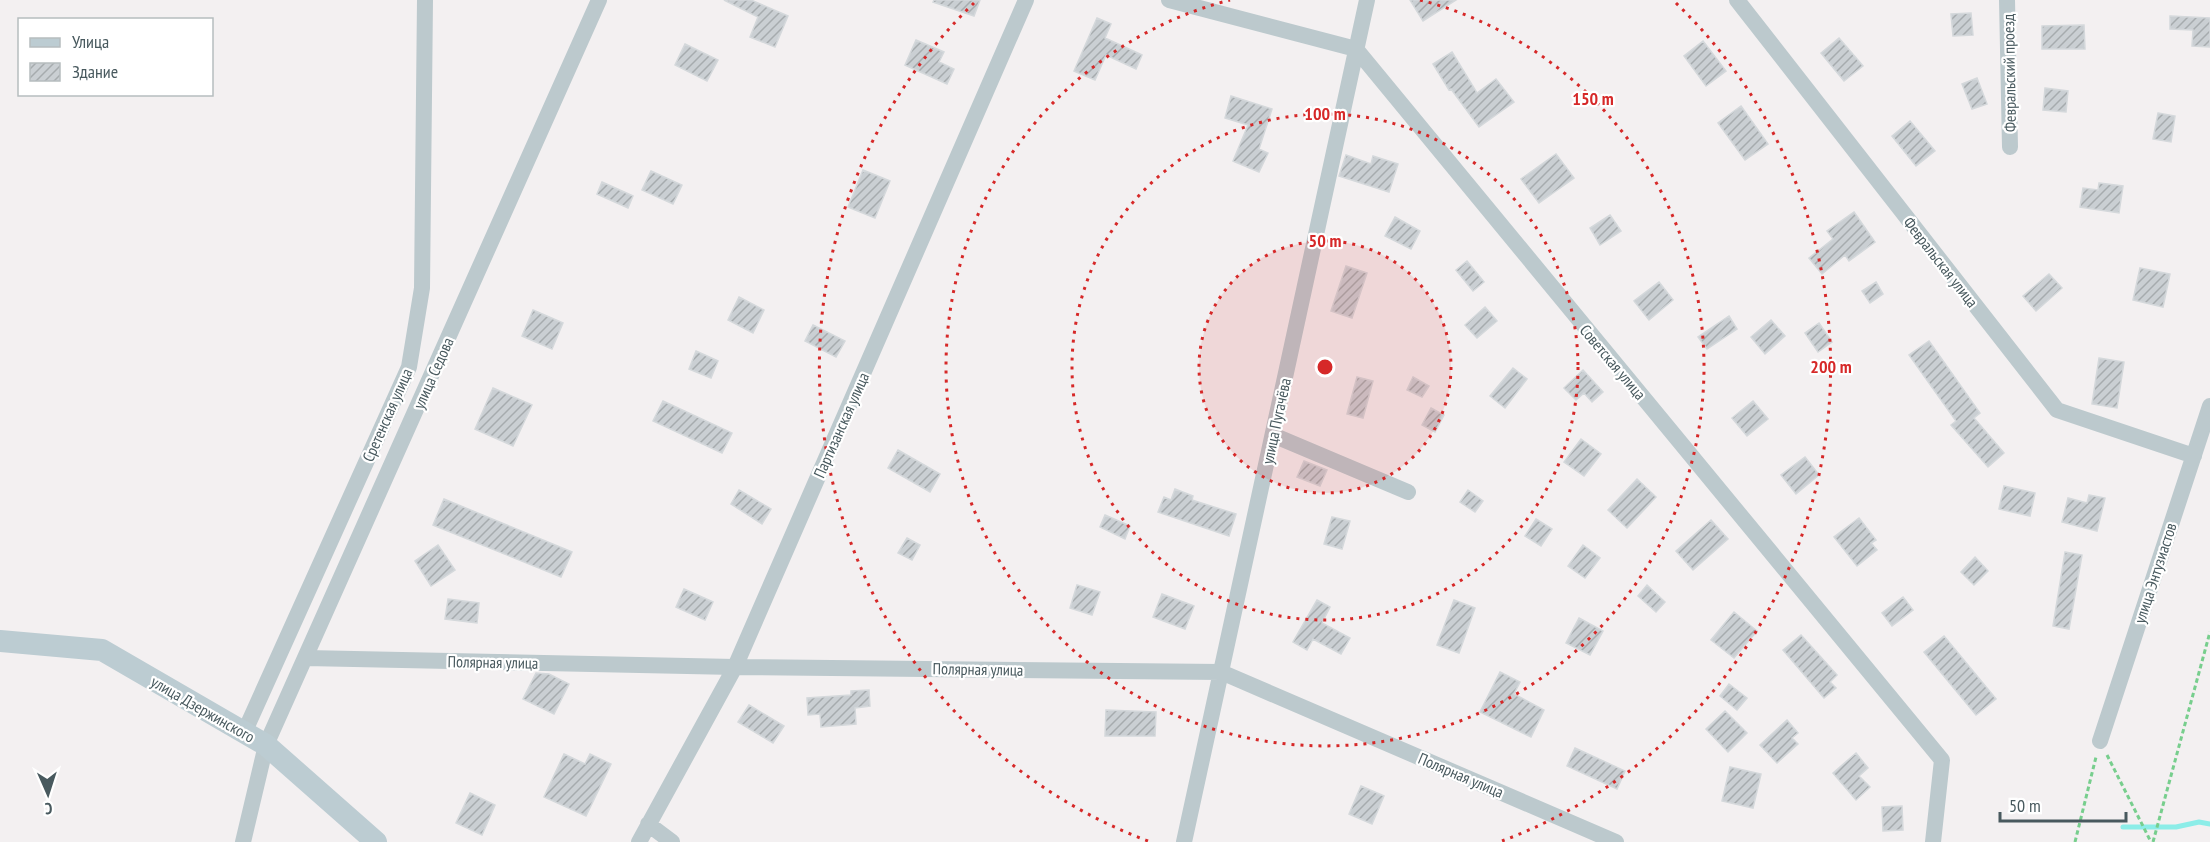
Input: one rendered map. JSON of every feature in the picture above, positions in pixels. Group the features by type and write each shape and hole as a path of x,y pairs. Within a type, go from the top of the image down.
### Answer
{"street":[{"name":"Сретенская улица","path":"244,733 410,366 422,288 425,0"},
{"name":"улица Седова","path":"243,842 266,745 599,0"},
{"name":"Партизанская улица","path":"639,842 735,667 1026,0"},
{"path":"1169,0 1356,49"},
{"name":"улица Пугачёва","path":"1184,842 1367,0"},
{"name":"Февральская улица","path":"1737,0 2057,410 2194,456"},
{"name":"Февральский проезд","path":"2007,0 2010,147"},
{"name":"Советская улица","path":"1356,49 1942,760 1933,842"},
{"name":"улица Энтузиастов","path":"2100,741 2210,406"},
{"path":"1273,435 1408,492"},
{"name":"улица Дзержинского","path":"0,641 102,650 266,745 376,842"},
{"name":"Полярная улица","path":"306,658 735,667 1221,672 1616,842"},
{"path":"648,824 672,842"}],"path":[{"path":"2152,842 2210,632"},
{"path":"2075,842 2100,741"},
{"path":"2100,741 2152,842"}],"building":[{"path":"724,0 751,0 788,16 775,47 750,37 758,17"},
{"path":"934,0 980,0 974,16 933,2"},
{"path":"1410,0 1456,0 1423,21"},
{"path":"1971,13 1973,35 1953,36 1951,14"},
{"path":"2170,16 2210,18 2210,47 2192,46 2193,30 2170,29"},
{"path":"1097,18 1111,24 1105,38 1142,55 1136,69 1106,55 1095,80 1074,71"},
{"path":"2084,25 2085,49 2042,49 2042,26"},
{"path":"1839,38 1863,66 1844,81 1821,53"},
{"path":"916,40 944,52 939,62 954,69 947,84 905,65"},
{"path":"1703,41 1726,71 1706,86 1684,56"},
{"path":"685,44 718,60 707,81 675,65"},
{"path":"1452,52 1477,93 1496,79 1514,102 1479,127 1451,89 1449,90 1433,64"},
{"path":"1977,78 1987,104 1972,109 1962,84"},
{"path":"2045,88 2068,91 2066,112 2043,110"},
{"path":"1231,96 1272,109 1259,149 1268,153 1259,172 1233,161 1248,125 1225,118"},
{"path":"1741,106 1768,144 1745,160 1718,123"},
{"path":"2158,113 2175,116 2171,142 2153,139"},
{"path":"1910,121 1935,151 1916,166 1892,136"},
{"path":"1556,154 1574,178 1539,203 1521,179"},
{"path":"1346,155 1371,164 1373,156 1398,164 1389,192 1339,176"},
{"path":"863,170 890,181 875,218 848,207"},
{"path":"651,171 682,185 673,204 642,190"},
{"path":"602,182 633,196 628,208 597,194"},
{"path":"2099,183 2123,186 2119,213 2080,207 2083,188 2098,190"},
{"path":"1854,212 1875,242 1849,261 1845,255 1822,274 1809,258 1833,239 1827,231"},
{"path":"1610,215 1621,231 1600,245 1590,228"},
{"path":"1395,217 1420,231 1411,249 1385,236"},
{"path":"1467,261 1484,282 1473,291 1456,270"},
{"path":"1346,266 1367,273 1352,318 1331,311"},
{"path":"2140,268 2170,274 2163,307 2133,300"},
{"path":"2049,274 2062,288 2036,311 2023,296"},
{"path":"1659,282 1673,300 1649,320 1634,301"},
{"path":"1876,282 1883,294 1870,303 1862,291"},
{"path":"739,297 764,310 753,333 728,320"},
{"path":"1485,307 1497,321 1477,338 1465,325"},
{"path":"533,310 563,323 552,349 522,336"},
{"path":"1729,316 1737,329 1707,349 1698,337"},
{"path":"1771,320 1785,336 1765,354 1751,337"},
{"path":"1819,323 1832,342 1818,352 1805,333"},
{"path":"813,325 845,341 836,357 805,341"},
{"path":"1929,341 1980,413 1974,418 2004,453 1988,467 1951,425 1956,421 1909,355"},
{"path":"696,351 718,361 711,378 689,369"},
{"path":"2099,358 2124,362 2117,408 2092,404"},
{"path":"1513,368 1527,379 1505,408 1490,396"},
{"path":"1583,370 1603,392 1592,402 1584,393 1576,400 1564,388"},
{"path":"1357,377 1373,381 1363,418 1347,414"},
{"path":"1413,377 1429,386 1422,397 1407,390"},
{"path":"493,388 532,405 513,446 475,429"},
{"path":"663,401 732,433 722,453 653,421"},
{"path":"1753,401 1768,419 1747,436 1732,418"},
{"path":"1431,408 1444,415 1435,432 1422,425"},
{"path":"1581,439 1601,454 1584,476 1564,462"},
{"path":"898,450 940,474 930,492 888,468"},
{"path":"1805,457 1819,475 1796,494 1781,475"},
{"path":"1304,461 1327,470 1320,486 1297,477"},
{"path":"1637,479 1656,497 1627,528 1608,510"},
{"path":"2004,486 2035,493 2030,516 1999,509"},
{"path":"1175,489 1193,496 1192,500 1236,514 1229,536 1158,512 1164,497 1171,500"},
{"path":"739,490 771,509 762,524 731,504"},
{"path":"1468,490 1483,501 1475,512 1460,502"},
{"path":"2089,495 2105,498 2097,531 2062,522 2068,498 2087,503"},
{"path":"444,499 572,552 561,577 433,525"},
{"path":"1105,515 1130,526 1125,539 1100,527"},
{"path":"1332,517 1350,521 1342,549 1324,544"},
{"path":"1859,518 1876,540 1871,543 1877,550 1857,566 1834,537"},
{"path":"1536,519 1552,529 1541,546 1525,536"},
{"path":"1711,520 1728,539 1693,570 1676,551"},
{"path":"907,538 920,545 912,560 898,553"},
{"path":"438,545 455,570 431,586 415,561"},
{"path":"1583,545 1600,558 1585,578 1568,566"},
{"path":"2065,552 2082,555 2069,629 2053,626"},
{"path":"1975,557 1988,571 1974,585 1961,572"},
{"path":"1077,585 1100,592 1092,615 1070,608"},
{"path":"1647,585 1665,602 1656,612 1638,596"},
{"path":"684,589 713,602 705,620 676,607"},
{"path":"1162,594 1194,606 1185,629 1153,617"},
{"path":"1903,597 1913,610 1892,626 1882,613"},
{"path":"448,599 479,603 477,623 445,619"},
{"path":"1317,600 1330,607 1322,623 1350,638 1341,654 1313,639 1307,650 1293,642"},
{"path":"1454,600 1475,608 1459,653 1437,645"},
{"path":"1734,612 1757,631 1734,658 1711,640"},
{"path":"1579,618 1603,631 1590,655 1566,643"},
{"path":"1801,635 1837,675 1830,682 1836,688 1824,698 1783,650"},
{"path":"1944,636 1996,699 1976,715 1924,652"},
{"path":"1500,672 1520,682 1514,694 1544,710 1531,737 1480,712"},
{"path":"536,673 549,674 569,684 554,714 523,699"},
{"path":"1729,684 1747,698 1737,710 1720,696"},
{"path":"869,690 870,706 855,708 856,724 821,727 820,714 808,715 807,698 851,695 851,691"},
{"path":"749,705 784,726 773,743 738,722"},
{"path":"1106,710 1156,712 1155,736 1105,736"},
{"path":"1725,711 1747,733 1728,752 1706,729"},
{"path":"1787,720 1798,733 1792,738 1798,744 1777,763 1760,745"},
{"path":"1575,748 1625,771 1617,789 1567,766"},
{"path":"1856,753 1868,768 1859,776 1870,787 1856,800 1833,773"},
{"path":"564,754 585,764 590,754 611,764 586,816 544,797"},
{"path":"1730,767 1761,774 1753,808 1722,801"},
{"path":"1361,786 1384,796 1372,824 1349,814"},
{"path":"470,793 495,805 482,835 456,823"},
{"path":"1902,806 1903,830 1883,831 1882,807"}],"waterway":[{"path":"2123,827 2176,827 2199,822 2210,824"}]}
